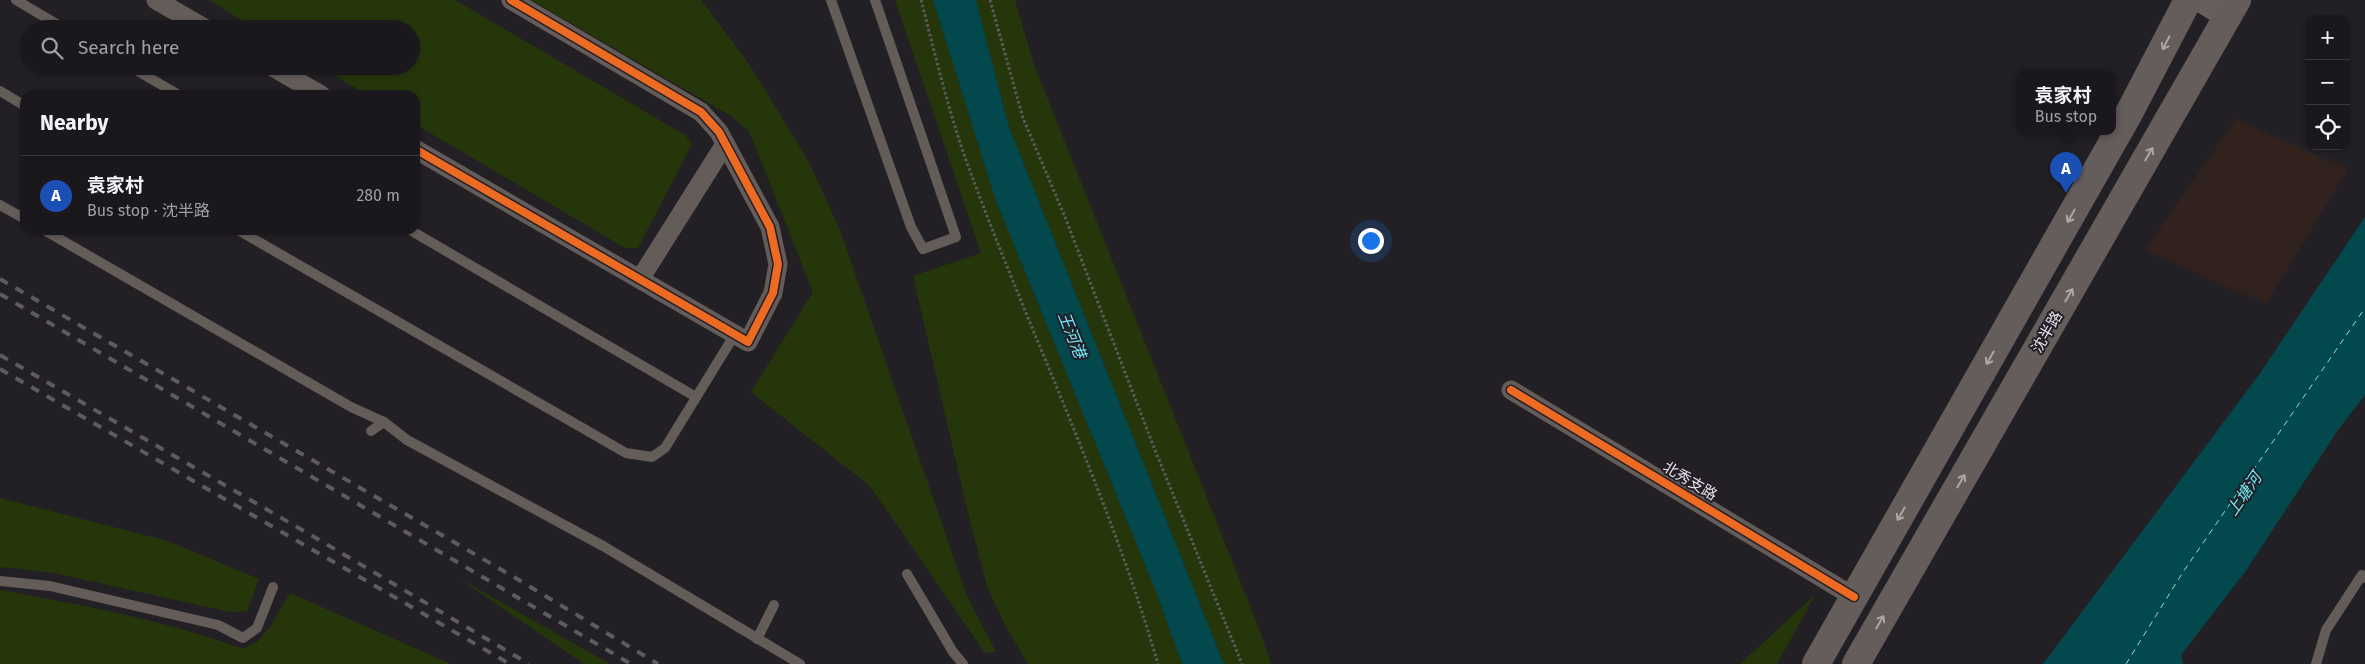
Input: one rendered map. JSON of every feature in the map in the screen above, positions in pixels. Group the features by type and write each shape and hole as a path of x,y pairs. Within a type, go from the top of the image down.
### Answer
{"main road":[{"path":"1816,664 2128,115 2188,0"},
{"path":"2204,0 2233,8"},
{"name":"沈半路","path":"1856,664 2233,8"}],"street":[{"path":"156,0 190,20"},
{"path":"420,153 748,342 773,293 778,264 770,227 718,132 701,112 511,0"},
{"path":"287,75 312,90"},
{"path":"640,280 724,144"},
{"name":"北秀支路","path":"1512,390 1854,596"}],"lane":[{"path":"16,0 50,20"},
{"path":"831,0 911,227 923,249 956,237 874,0"},
{"path":"145,75 170,90"},
{"path":"0,92 20,103"},
{"path":"0,205 20,216"},
{"path":"53,235 351,407 384,422 407,440 603,546 800,664"},
{"path":"247,235 626,453 652,457 666,448 735,334"},
{"path":"419,235 696,397"},
{"path":"371,432 384,422"},
{"path":"907,574 952,652 963,664"},
{"path":"2316,664 2326,630 2362,575 2365,578"},
{"path":"0,581 50,586 218,625 242,638 257,628 273,587"},
{"path":"757,639 774,605"}],"path":[{"path":"921,0 948,102 969,170 1080,442 1147,624 1158,664"},
{"path":"990,0 1023,118 1065,217 1155,450 1242,664"}],"shaded area":[{"path":"2236,119 2348,169 2266,304 2145,250"}],"green space":[{"path":"209,0 455,0 685,135 692,144 638,248 625,248 420,127 420,90 359,90 334,75 420,75 420,20 241,20"},
{"path":"531,0 701,0 749,64 809,162 840,230 967,596 996,652 985,653 870,486 751,392 813,292 749,131 731,116"},
{"path":"895,0 933,0 996,201 1157,594 1182,664 1028,664 1005,625 987,586 968,513 913,276 981,253"},
{"path":"976,0 1015,0 1033,62 1260,631 1271,664 1224,664 1008,124"},
{"path":"0,498 168,541 259,579 247,611 230,612 54,573 0,567"},
{"path":"457,577 610,664 584,664"},
{"path":"0,590 153,622 243,649 257,642 270,627 290,593 451,664 0,664"},
{"path":"1815,595 1777,664 1740,664"}],"water":[{"name":"王河港","path":"933,0 976,0 1008,124 1224,664 1182,664 1157,594 996,201"},
{"name":"上塘河","path":"2365,217 2365,395 2338,430 2245,572 2181,655 2183,664 2043,664 2258,376"}],"ferry route":[{"path":"2126,664 2183,572 2365,308"}],"railway":[{"path":"0,279 514,577 658,664"},
{"path":"0,294 631,664"},
{"path":"0,355 529,664"},
{"path":"0,369 510,664"}],"cycle path":[{"path":"420,152 748,342 773,293 778,264 770,227 719,132 701,112 511,0"},
{"path":"1511,390 1854,597"}],"place":[{"name":"袁家村","path":"2066,193"}]}
